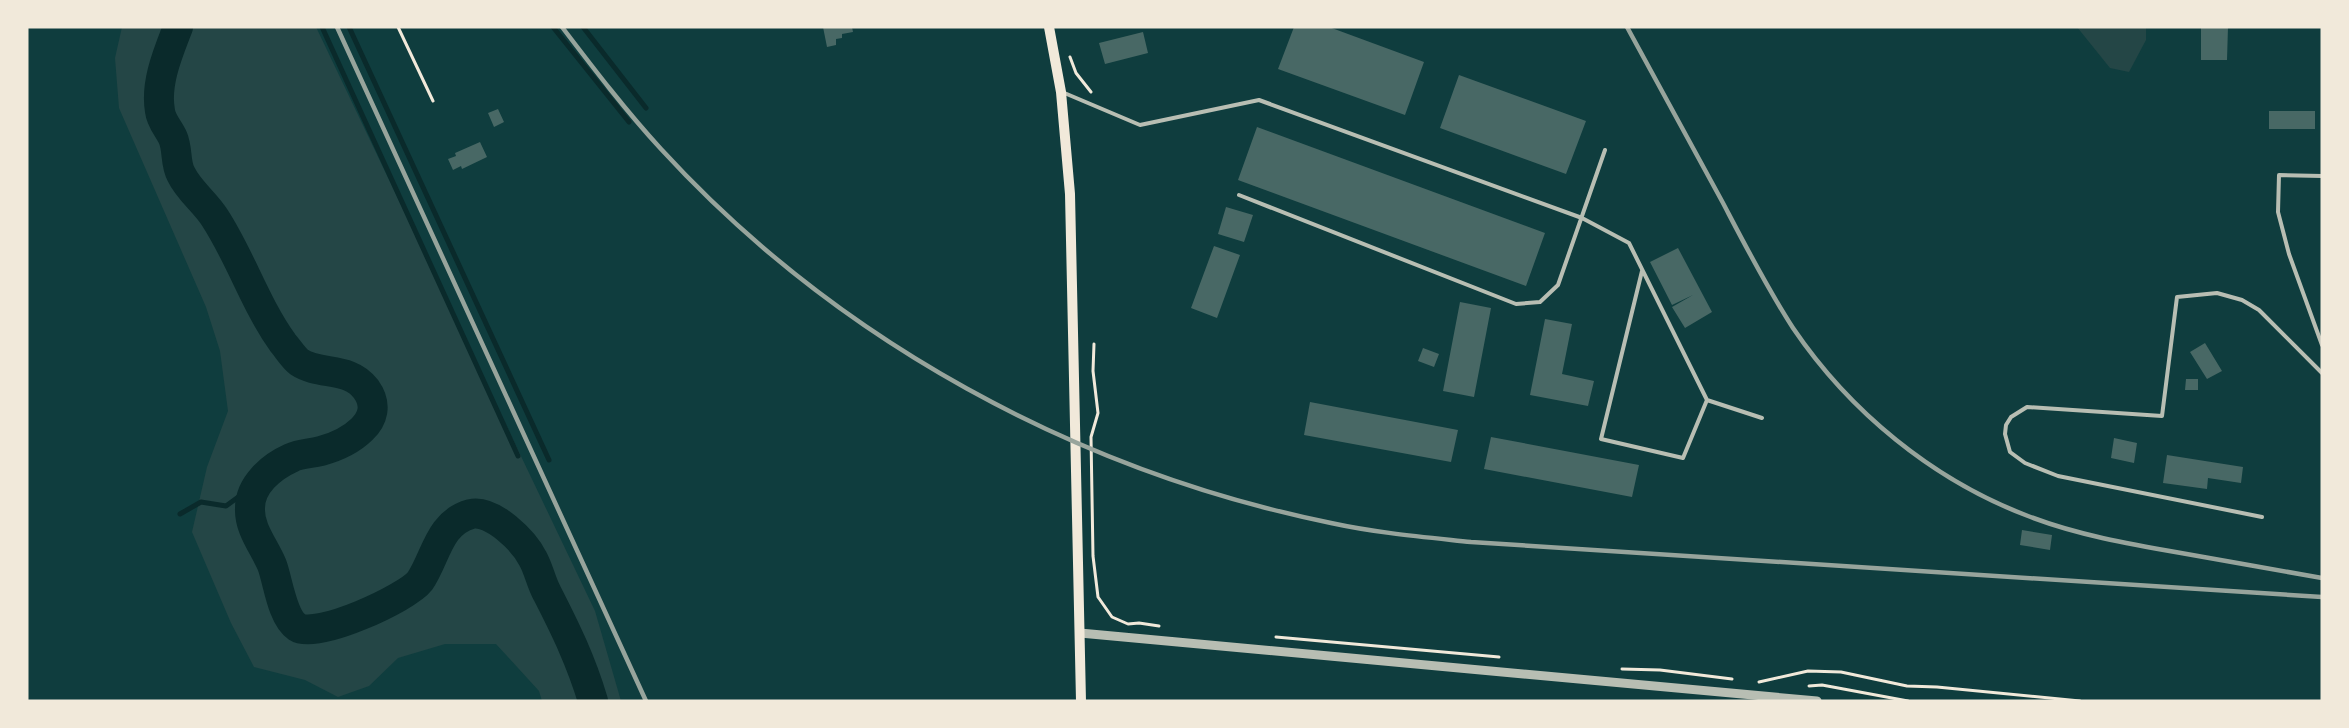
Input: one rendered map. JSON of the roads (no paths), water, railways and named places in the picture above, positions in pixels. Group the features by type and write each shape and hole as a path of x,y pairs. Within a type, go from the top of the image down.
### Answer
{"main road":[{"path":"1049,27 1062,92 1070,204 1081,701"}],"street":[{"path":"1080,633 1817,701"}],"lane":[{"path":"1062,92 1140,125 1259,100 1582,218 1629,243 1707,400 1762,418"},
{"path":"1239,195 1516,304 1540,302 1557,285 1605,150"},
{"path":"2322,176 2279,175 2278,212 2289,254 2322,345"},
{"path":"1642,271 1601,439 1683,458 1707,400"},
{"path":"2262,517 2058,476 2017,459 2006,444 2006,425 2018,411 2027,407 2162,416 2177,297 2217,293 2242,300 2259,310 2322,373"}],"waterway":[{"path":"178,27 163,68 159,100 162,118 175,143 181,174 215,218 264,313 293,355 307,366 351,377 366,389 372,401 369,421 353,437 331,448 298,455 283,462 263,478 251,500 252,523 272,565 281,598 292,622 297,627 322,628 361,615 398,597 420,581 439,542 451,525 471,514 488,516 506,528 529,552 573,646 593,701"},
{"path":"322,27 518,456"},
{"path":"349,27 549,460"},
{"path":"553,27 629,122"},
{"path":"583,27 646,108"},
{"path":"180,514 201,502 226,506 259,482"}],"railway":[{"path":"337,27 646,701"},
{"path":"562,27 610,90 661,149 730,218 804,281 883,338 967,388 1054,432 1144,470 1237,500 1331,523 1471,542 2322,597"},
{"path":"1627,27 1756,266 1793,328 1840,388 1896,440 1959,483 1993,501 2047,523 2123,542 2322,578"}]}
